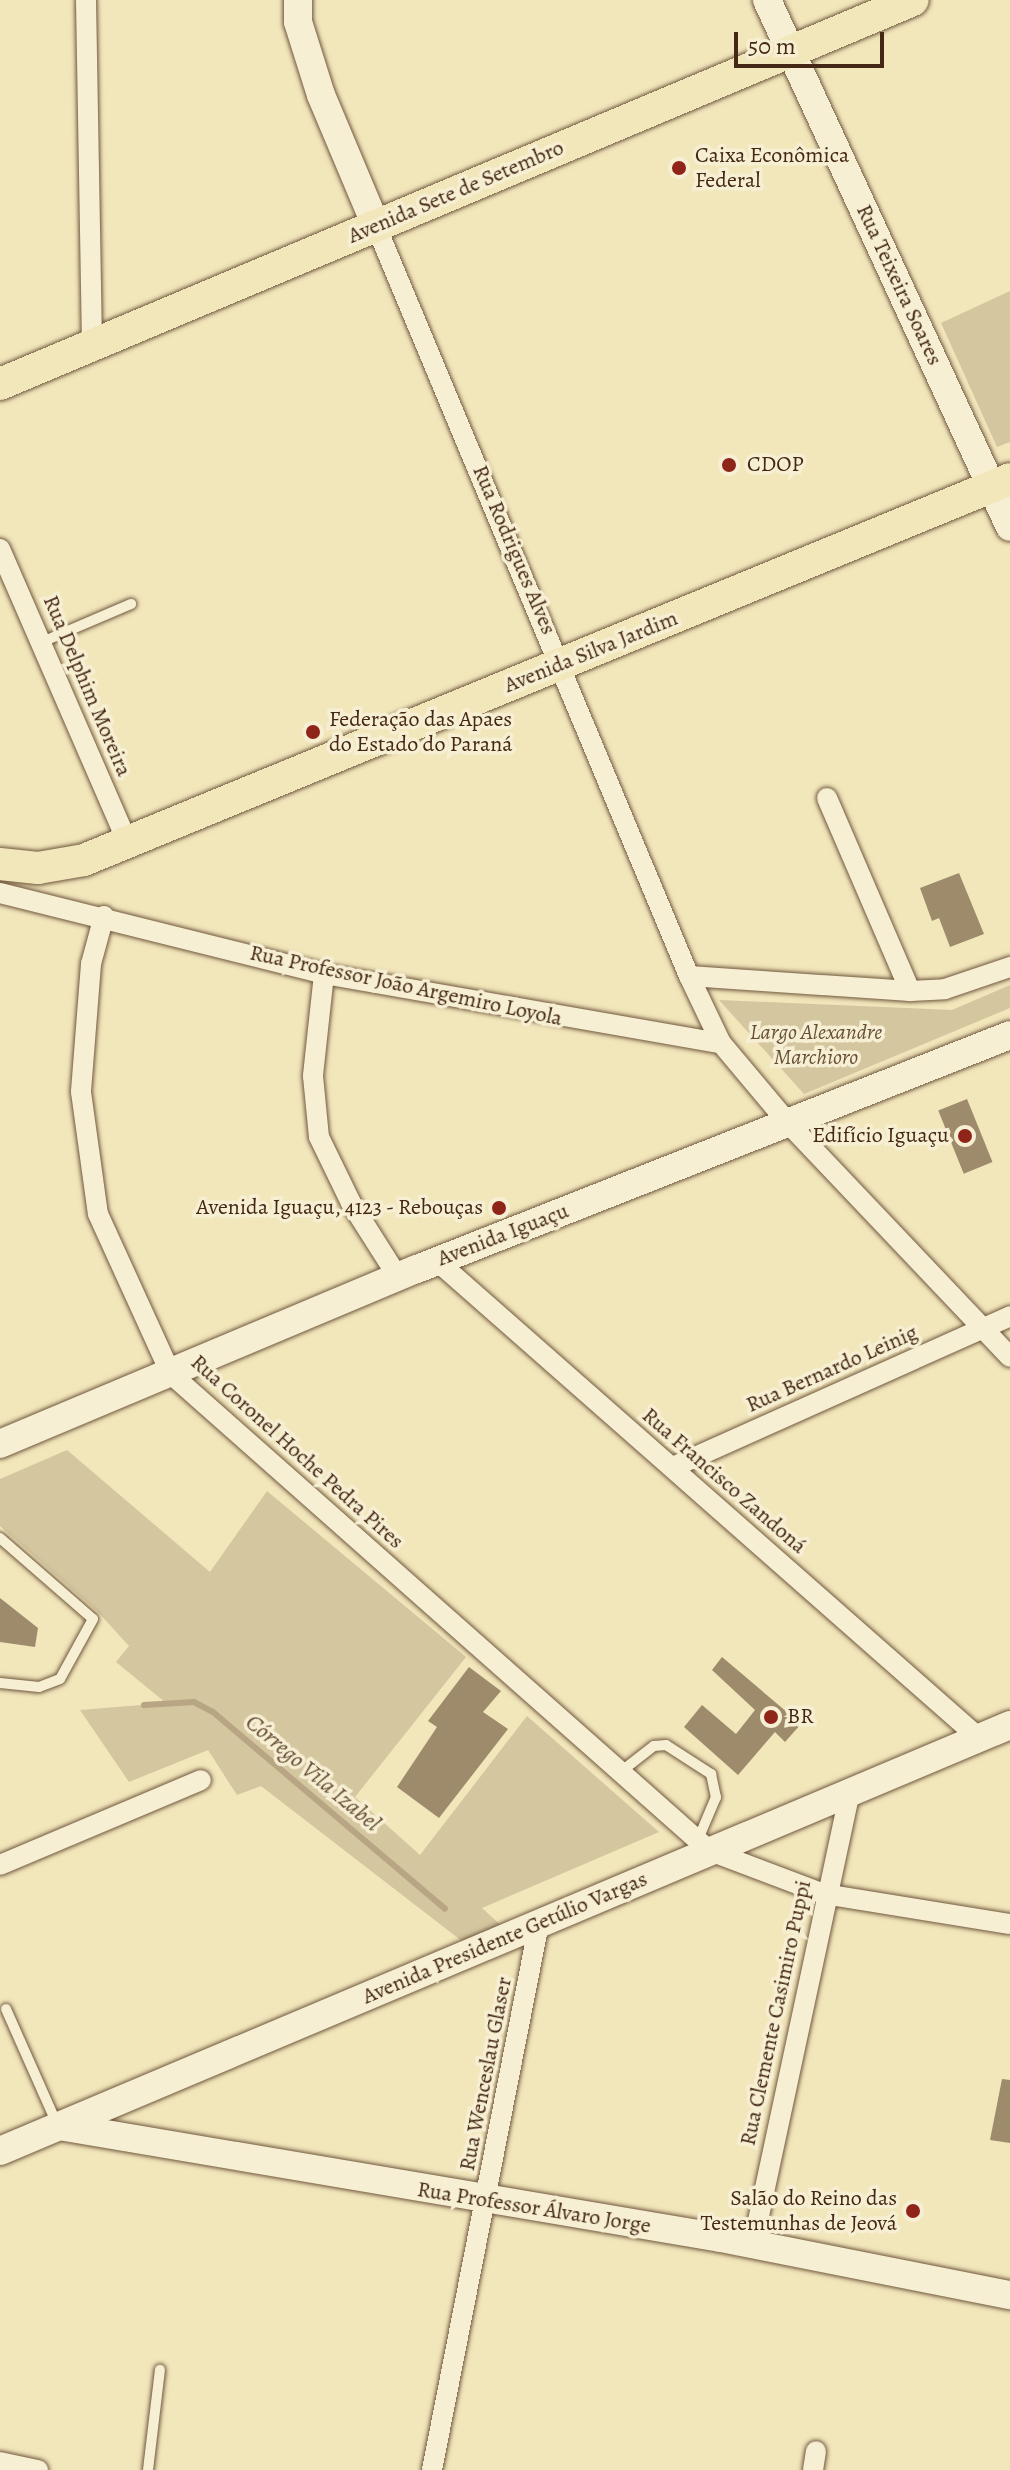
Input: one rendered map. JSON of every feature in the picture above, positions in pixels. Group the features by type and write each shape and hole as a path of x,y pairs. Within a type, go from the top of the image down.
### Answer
{"main road":[{"name":"Rua Rodrigues Alves","path":"298,0 298,22 321,95 376,226"},
{"name":"Rua Teixeira Soares","path":"767,0 1001,482 1010,527"},
{"name":"Avenida Sete de Setembro","path":"0,384 913,0"},
{"name":"Avenida Silva Jardim","path":"128,843 1001,482"},
{"path":"0,864 38,868 84,860 128,843"},
{"name":"Avenida Iguaçu","path":"0,1444 437,1261 1010,1035"},
{"name":"Avenida Presidente Getúlio Vargas","path":"0,2151 539,1923 704,1844 850,1792 1010,1725"},
{"name":"Rua Professor Álvaro Jorge","path":"58,2126 753,2244 1010,2295"}],"street":[{"path":"86,0 92,345"},
{"name":"Rua Rodrigues Alves","path":"376,226 562,664 689,976 721,1043 789,1124 1010,1357"},
{"name":"Rua Delphim Moreira","path":"0,549 128,843"},
{"path":"827,798 910,991"},
{"name":"Rua Professor João Argemiro Loyola","path":"0,893 104,916 324,974 721,1043"},
{"name":"Rua Coronel Hoche Pedra Pires","path":"104,916 91,964 81,1092 98,1214 171,1374 704,1844"},
{"path":"689,976 910,991 945,989 1010,967"},
{"path":"324,974 313,1076 319,1137 351,1203 398,1277"},
{"name":"Rua Francisco Zandoná","path":"437,1261 979,1738"},
{"name":"Rua Bernardo Leinig","path":"673,1467 1010,1316"},
{"path":"0,1865 201,1780"},
{"name":"Rua Clemente Casimiro Puppi","path":"753,2244 824,1894 850,1792"},
{"path":"704,1844 824,1894 1010,1924"},
{"name":"Rua Wenceslau Glaser","path":"432,2470 539,1923"},
{"path":"0,2462 38,2470"}],"lane":[{"path":"42,642 131,604"},
{"path":"0,1538 93,1619 60,1679 39,1687 0,1683"},
{"path":"623,1770 654,1746 666,1745 711,1774 716,1797 704,1844"},
{"path":"6,2009 58,2126"},
{"path":"148,2470 160,2370"}],"green space":[{"path":"1010,291 1010,442 997,447 941,323"},
{"name":"Largo Alexandre Marchioro","path":"1010,985 1010,1008 804,1094 719,1000 952,1010"},
{"path":"67,1450 210,1572 267,1491 466,1657 355,1797 420,1855 527,1716 659,1832 482,1908 505,1929 467,1945 261,1786 237,1795 208,1750 129,1782 80,1710 166,1703 116,1662 129,1646 98,1612 0,1526 0,1479"}],"building":[{"path":"959,873 984,934 950,947 939,918 932,921 920,888"},
{"name":"Edifício Iguaçu","path":"967,1099 992,1162 964,1174 938,1111"},
{"path":"0,1598 38,1628 35,1647 0,1642"},
{"name":"BR","path":"722,1657 801,1724 785,1742 775,1732 738,1775 684,1727 702,1705 736,1734 755,1710 712,1670"},
{"path":"469,1667 501,1691 483,1712 508,1729 439,1818 397,1787 437,1727 428,1721"},
{"path":"1002,2079 1010,2080 1010,2143 990,2140"}],"waterway":[{"name":"Córrego Vila Izabel","path":"144,1705 194,1702 213,1712 445,1909"}],"place":[{"name":"Caixa Econômica Federal","path":"679,168"},
{"name":"CDOP","path":"729,465"},
{"name":"Federação das Apaes do Estado do Paraná","path":"313,732"},
{"name":"Edifício Iguaçu","path":"965,1136"},
{"name":"Avenida Iguaçu, 4123 - Rebouças","path":"499,1208"},
{"name":"BR","path":"771,1717"},
{"name":"Salão do Reino das Testemunhas de Jeová","path":"913,2211"}]}
